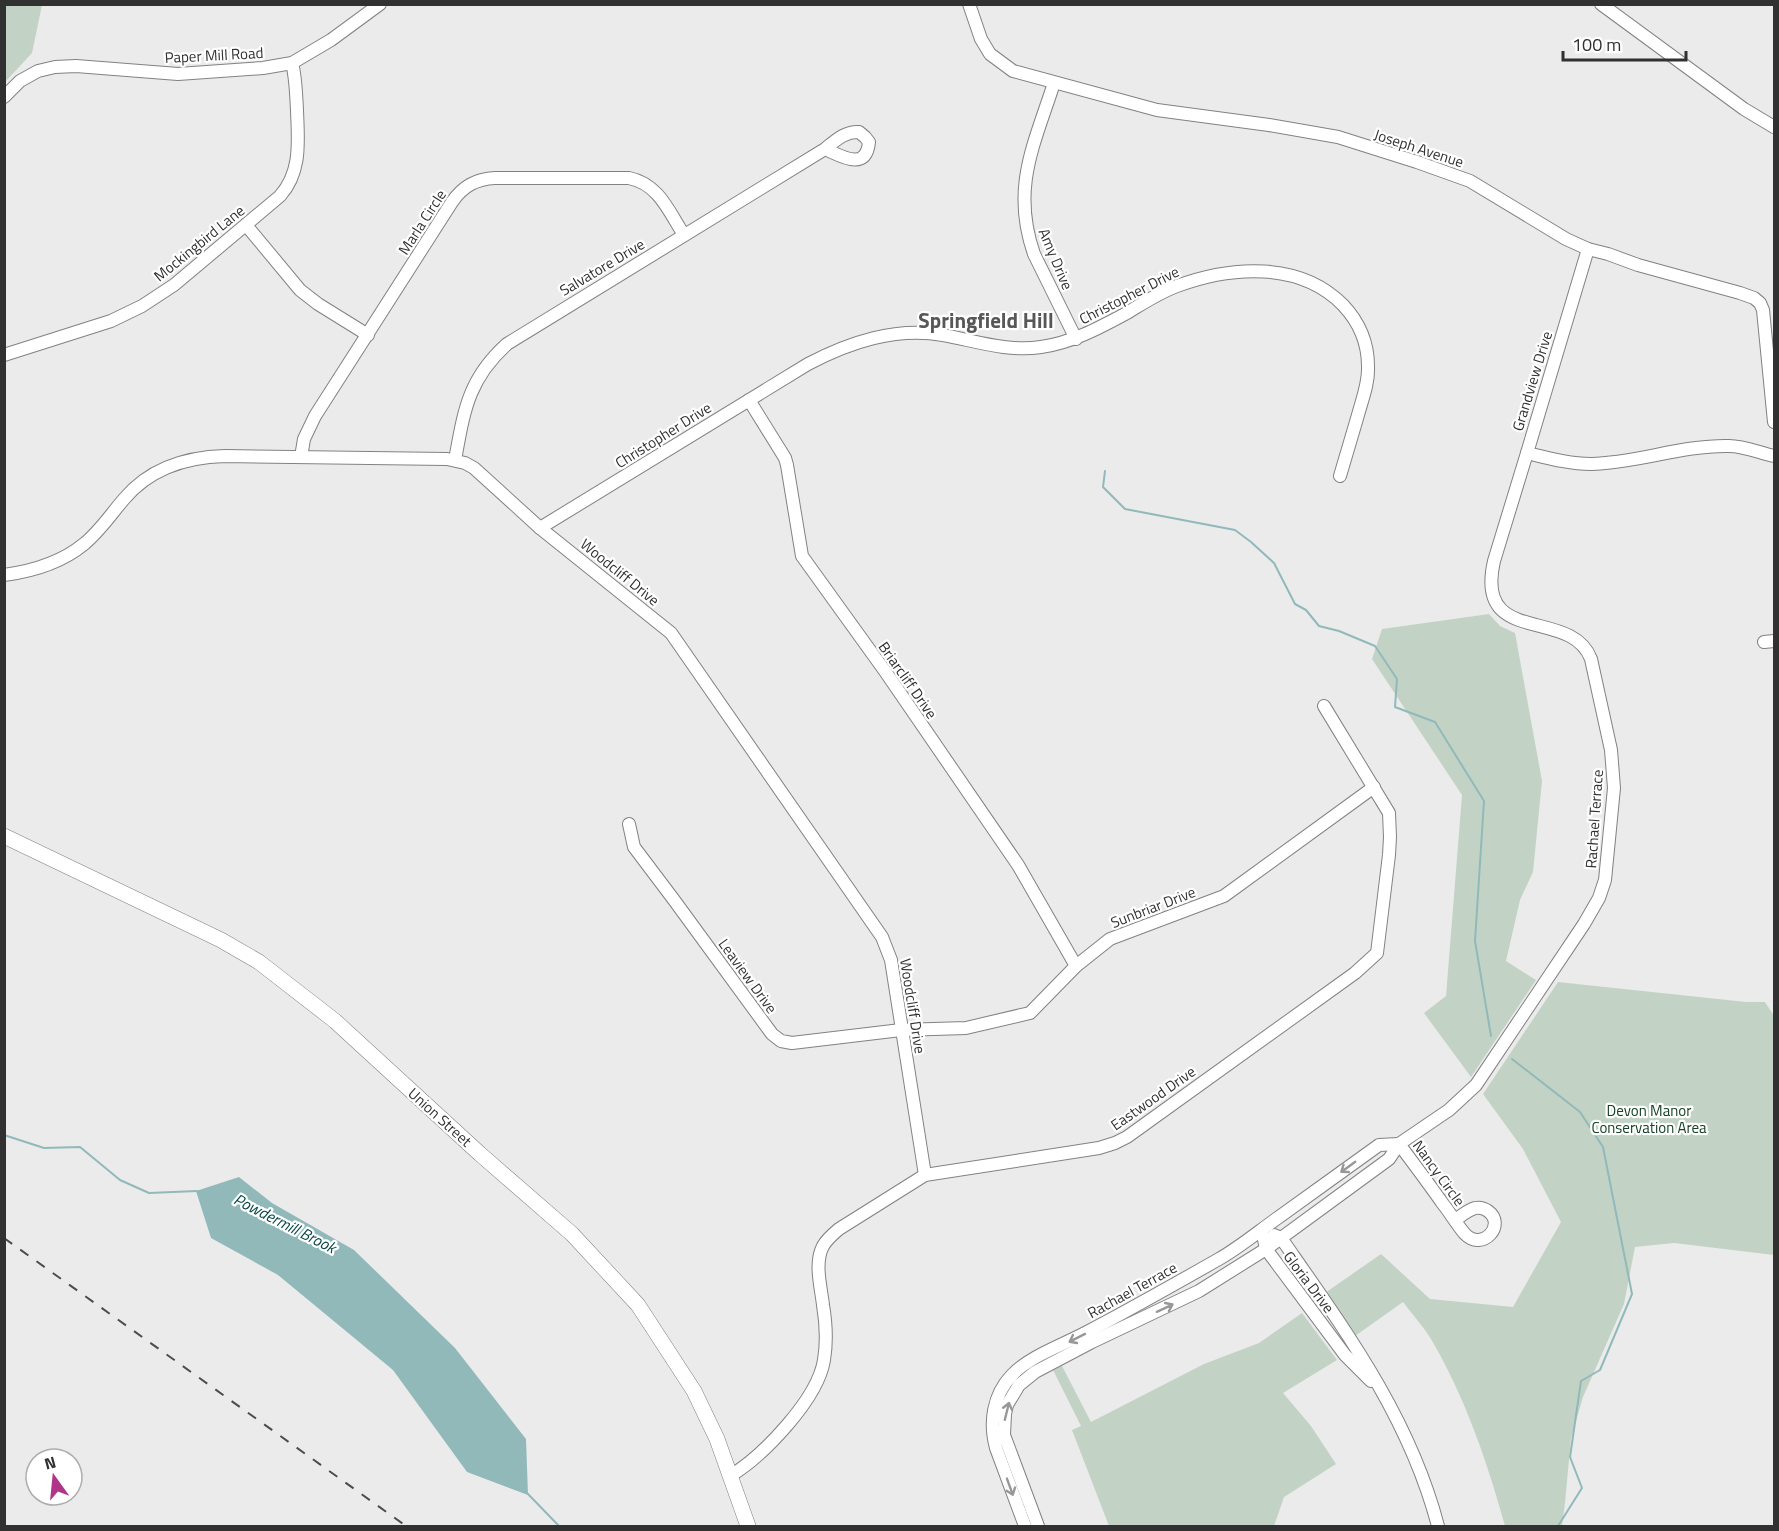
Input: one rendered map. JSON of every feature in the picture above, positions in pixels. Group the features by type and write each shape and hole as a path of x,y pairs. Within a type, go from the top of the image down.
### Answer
{"main road":[{"name":"Union Street","path":"4,836 220,940 259,962 335,1022 572,1234 638,1305 694,1391 717,1439 748,1527"}],"street":[{"name":"Paper Mill Road","path":"4,97 20,81 38,71 55,67 76,66 178,74 263,68 292,63 330,40 380,4"},
{"name":"Joseph Avenue","path":"969,4 981,39 996,60 1013,71 1157,110 1338,137 1470,181 1557,234 1588,249 1754,298 1760,303 1765,323 1774,422"},
{"path":"1601,4 1744,109 1774,127"},
{"name":"Mockingbird Lane","path":"4,355 94,327 133,311 174,285 280,196 295,170 298,142 292,63"},
{"name":"Amy Drive","path":"1054,83 1027,167 1023,196 1024,210 1034,254 1076,339"},
{"name":"Salvatore Drive","path":"455,460 469,397 480,374 497,353 518,336 825,149"},
{"name":"Marla Circle","path":"301,457 304,439 310,425 452,202 463,189 474,182 495,178 630,178 638,180 651,187 660,197 684,235"},
{"path":"246,225 300,290 368,335"},
{"name":"Grandview Drive","path":"1588,249 1527,453 1568,462 1590,464 1618,462 1707,446 1733,446 1774,456"},
{"name":"Christopher Drive","path":"540,528 749,400 822,357 854,343 900,334 930,334 997,347 1029,348 1054,345 1076,339 1154,296 1192,280 1230,273 1289,274 1313,283 1324,289 1348,310 1360,330 1367,352 1366,385 1340,476"},
{"name":"Briarcliff Drive","path":"749,400 788,465 802,556 887,674 1012,856 1076,966"},
{"name":"Rachael Terrace","path":"1038,1527 1004,1435 1007,1405 1019,1385 1035,1372 1092,1342 1194,1294 1266,1249 1389,1159 1399,1144 1449,1110 1476,1085 1589,915 1602,889 1606,872 1613,798 1612,759 1590,655 1573,637 1508,616 1499,607 1491,589 1494,561 1527,453"},
{"name":"Woodcliff Drive","path":"4,575 41,568 70,554 95,533 140,483 175,463 214,456 301,457 455,460 474,468 540,528 671,633 882,937 891,960 925,1175"},
{"name":"Eastwood Drive","path":"730,1476 745,1467 789,1423 812,1392 819,1378 825,1357 826,1336 819,1258 822,1247 839,1229 925,1175 1075,1152 1114,1143 1127,1137 1370,961 1377,953 1390,837 1389,813 1324,706"},
{"name":"Sunbriar Drive","path":"902,1030 966,1028 1030,1013 1076,966 1110,939 1224,896 1374,787"},
{"name":"Leaview Drive","path":"629,824 634,847 775,1038 792,1043 902,1030"},
{"name":"Rachael Terrace","path":"1025,1527 993,1436 996,1403 1005,1383 1013,1374 1032,1361 1221,1258 1379,1145 1399,1144"},
{"name":"Nancy Circle","path":"1399,1144 1455,1220"},
{"name":"Gloria Drive","path":"1262,1230 1281,1238 1354,1343 1405,1433 1429,1494 1438,1527"},
{"name":"Gloria Drive","path":"1262,1230 1266,1249 1345,1355 1384,1395"}],"green space":[{"path":"5,4 42,5 32,53 5,82"},
{"path":"1489,614 1500,626 1515,633 1542,781 1533,872 1520,900 1506,961 1536,980 1471,1077 1424,1013 1446,996 1462,795 1372,659 1382,629"},
{"name":"Devon Manor Conservation Area","path":"1558,982 1746,1002 1765,1002 1774,1016 1774,1255 1674,1243 1635,1247 1624,1304 1583,1397 1571,1438 1562,1526 1505,1526 1483,1454 1465,1407 1443,1361 1421,1325 1403,1302 1355,1336 1325,1293 1381,1254 1430,1299 1513,1307 1561,1222 1523,1149 1483,1094"},
{"path":"1302,1313 1337,1360 1283,1393 1311,1426 1336,1464 1284,1497 1274,1526 1109,1526 1072,1430 1081,1426 1053,1370 1062,1366 1091,1422 1204,1364 1259,1343"}],"water":[{"path":"239,1177 272,1203 354,1250 455,1348 526,1439 528,1495 467,1472 393,1370 278,1275 211,1238 196,1191"}],"waterway":[{"path":"1105,471 1103,487 1125,509 1235,530 1251,542 1274,563 1295,604 1306,610 1319,626 1339,631 1375,646 1397,679 1395,707 1435,722 1484,801 1475,941 1491,1036"},
{"path":"1512,1059 1580,1112 1603,1147 1632,1294 1600,1370 1581,1381 1570,1457 1582,1488 1558,1526"},
{"name":"Powdermill Brook","path":"4,1135 44,1148 80,1147 120,1180 149,1193 197,1191"},
{"name":"Powdermill Brook","path":"527,1493 559,1526"}],"railway":[{"path":"4,1238 406,1526"}],"district":[{"name":"Springfield Hill","path":"986,320"}]}
